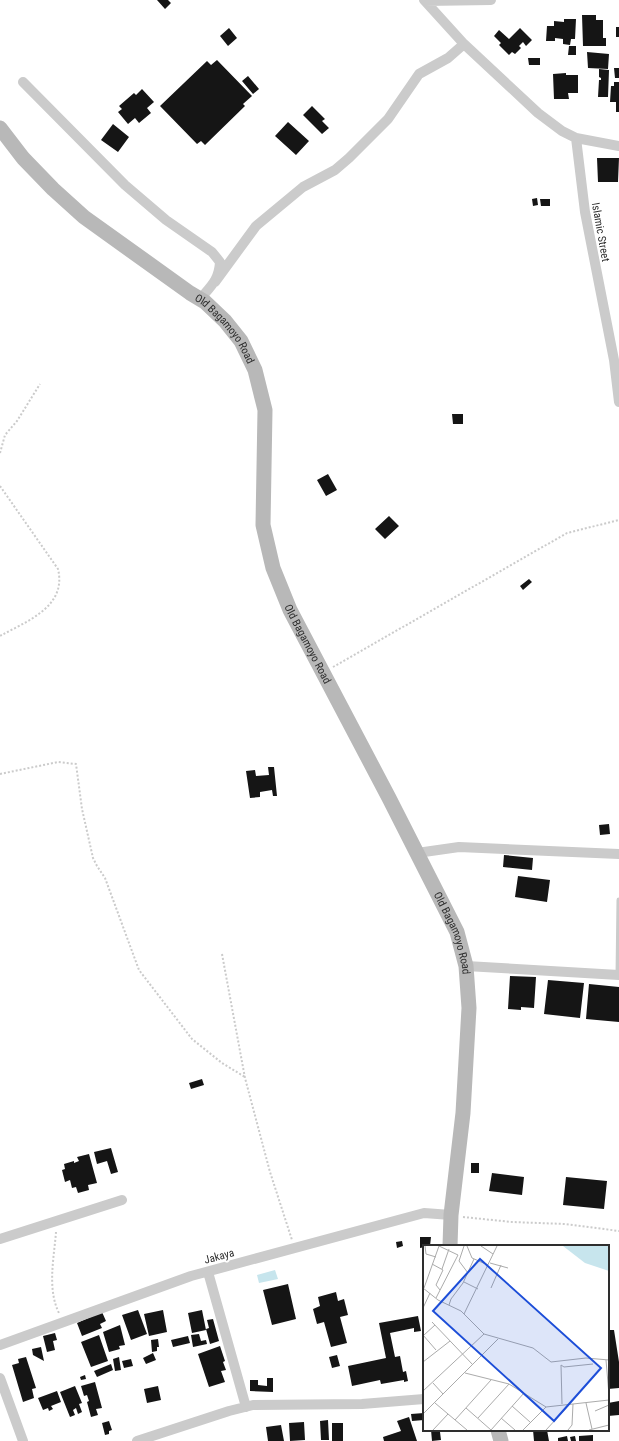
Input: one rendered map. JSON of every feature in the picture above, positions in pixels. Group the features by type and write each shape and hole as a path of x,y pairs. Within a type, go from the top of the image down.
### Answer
{"street":[{"path":"425,0 491,0"},
{"path":"425,0 464,44 538,112 562,131 576,138 619,146"},
{"path":"200,299 215,282 256,226 303,187 335,170 349,158 388,119 419,74 448,58 464,44"},
{"path":"23,82 125,185 166,220 212,252 220,262 220,272 215,282"},
{"name":"Old Bagamoyo Road","path":"0,128 23,158 53,189 84,217 205,302 226,321 241,341 255,370 265,410 263,525 273,568 287,603 457,932 466,966 469,1008 464,1113 451,1215 450,1245"},
{"name":"Islamic Street","path":"576,138 585,212 616,360 619,402"},
{"path":"417,853 459,848 619,854"},
{"path":"466,966 618,975"},
{"path":"0,1239 122,1200"},
{"name":"Jakaya","path":"0,1345 138,1295 208,1272 424,1213 451,1215"},
{"path":"208,1272 246,1407"},
{"path":"0,1378 23,1441"},
{"path":"137,1441 160,1437 229,1411 254,1405 362,1404 423,1399"},
{"path":"498,1431 501,1441"}],"lane":[{"path":"618,975 619,900"}],"path":[{"path":"0,454 5,435 17,421 40,384"},
{"path":"0,486 58,569 60,579 59,589 55,598 37,616 0,636"},
{"path":"324,673 568,533 619,520"},
{"path":"0,774 58,762 76,764 82,809 93,858 105,878 139,970 192,1040 222,1063 245,1077"},
{"path":"222,954 245,1077 270,1172 295,1248"},
{"path":"451,1215 512,1222 565,1224 619,1230"},
{"path":"56,1221 52,1282 55,1306 64,1323"}],"water":[{"path":"275,1270 278,1279 259,1283 257,1275"}],"building":[{"path":"157,0 168,0 171,3 165,9"},
{"path":"582,15 596,15 596,20 603,20 603,38 606,38 606,46 583,46"},
{"path":"564,19 576,19 575,39 571,39 570,45 563,44 563,39 555,38 555,41 546,41 547,26 554,26 554,21 564,22"},
{"path":"616,27 619,27 619,37 616,37"},
{"path":"229,28 237,38 228,46 220,36"},
{"path":"520,28 532,40 526,46 523,42 519,46 521,48 515,54 512,52 509,55 499,45 501,43 494,36 499,30 509,39"},
{"path":"569,46 576,46 576,55 568,55"},
{"path":"587,52 609,54 608,69 588,68"},
{"path":"528,58 540,58 540,65 529,65"},
{"path":"217,60 252,96 243,104 245,106 205,145 201,141 197,144 160,106 207,61 211,65"},
{"path":"614,68 619,68 619,78 615,78"},
{"path":"599,69 609,70 608,97 598,97 599,80 601,80 599,77"},
{"path":"566,73 566,75 578,75 578,93 568,93 569,99 554,99 553,74"},
{"path":"248,76 259,89 253,94 242,81"},
{"path":"614,82 619,82 619,112 616,112 616,102 610,102 611,86 614,86"},
{"path":"142,89 154,102 147,108 151,113 139,123 135,118 128,124 118,112 122,109 119,106 134,93 136,95"},
{"path":"312,106 325,119 322,121 329,128 322,134 303,115"},
{"path":"288,122 309,141 296,155 275,136"},
{"path":"113,124 129,137 118,152 101,140"},
{"path":"597,158 619,158 618,182 598,182"},
{"path":"537,198 538,205 533,206 532,199"},
{"path":"540,199 550,199 550,206 541,206"},
{"path":"452,414 463,414 463,424 453,424"},
{"path":"328,474 337,490 326,496 317,480"},
{"path":"389,516 399,526 385,539 375,529"},
{"path":"529,579 532,582 523,590 520,586"},
{"path":"268,767 274,767 277,796 273,796 272,790 260,792 260,797 250,798 246,771 255,770 256,776 269,775"},
{"path":"609,824 610,834 600,835 599,825"},
{"path":"504,855 533,858 532,870 503,867"},
{"path":"518,876 550,880 547,902 515,897"},
{"path":"510,976 536,977 534,1008 521,1007 521,1010 508,1009"},
{"path":"548,980 584,983 580,1018 544,1014"},
{"path":"589,984 619,987 619,1022 586,1019"},
{"path":"202,1079 204,1085 191,1089 189,1083"},
{"path":"111,1148 118,1172 111,1174 107,1161 97,1164 94,1152"},
{"path":"89,1154 97,1183 88,1185 89,1190 78,1193 76,1187 72,1188 70,1180 65,1182 62,1170 65,1169 64,1164 79,1161 77,1157"},
{"path":"471,1163 479,1163 479,1173 471,1173"},
{"path":"492,1173 524,1177 522,1195 489,1191"},
{"path":"566,1177 607,1181 604,1209 563,1205"},
{"path":"420,1237 431,1237 430,1245 423,1245 423,1247 420,1248"},
{"path":"402,1241 403,1246 397,1248 396,1242"},
{"path":"288,1284 296,1319 272,1325 263,1290"},
{"path":"336,1292 338,1301 344,1299 348,1315 340,1317 347,1343 331,1347 324,1322 317,1324 313,1309 320,1306 318,1297"},
{"path":"138,1310 147,1334 131,1340 122,1315"},
{"path":"163,1310 167,1332 149,1336 144,1314"},
{"path":"202,1310 206,1330 192,1333 188,1313"},
{"path":"102,1312 106,1321 100,1324 102,1328 82,1336 77,1323"},
{"path":"418,1316 421,1331 414,1332 414,1328 390,1333 395,1357 400,1356 403,1372 406,1371 408,1381 404,1382 404,1380 381,1384 380,1380 352,1386 348,1366 386,1358 379,1323"},
{"path":"213,1319 219,1341 210,1344 206,1329 209,1328 207,1320"},
{"path":"120,1325 125,1345 119,1346 120,1349 109,1352 103,1332"},
{"path":"609,1330 614,1330 619,1362 619,1388 609,1389"},
{"path":"55,1333 57,1340 53,1341 55,1350 47,1352 43,1336"},
{"path":"199,1334 201,1341 206,1340 207,1344 193,1347 191,1335"},
{"path":"99,1335 108,1361 91,1367 81,1342"},
{"path":"188,1336 190,1343 173,1347 171,1340"},
{"path":"158,1339 159,1347 157,1347 157,1351 152,1352 151,1340"},
{"path":"220,1346 225,1361 223,1362 226,1370 221,1371 225,1382 209,1387 198,1354"},
{"path":"41,1347 44,1361 33,1355 32,1349"},
{"path":"153,1353 156,1360 146,1364 143,1358"},
{"path":"337,1355 340,1366 332,1368 329,1357"},
{"path":"26,1357 36,1388 32,1389 34,1398 23,1402 12,1365 19,1363 18,1359"},
{"path":"119,1357 121,1370 115,1371 113,1359"},
{"path":"131,1359 133,1366 124,1368 122,1361"},
{"path":"111,1364 113,1370 97,1377 94,1371"},
{"path":"85,1375 86,1379 81,1380 80,1377"},
{"path":"267,1378 273,1378 273,1392 250,1391 250,1380 258,1380 258,1385 267,1386"},
{"path":"95,1382 102,1408 96,1409 98,1415 91,1417 87,1402 89,1401 87,1395 84,1396 81,1386"},
{"path":"75,1386 82,1403 79,1404 82,1412 78,1414 76,1408 73,1410 75,1415 70,1417 60,1392"},
{"path":"158,1386 161,1400 147,1403 144,1389"},
{"path":"57,1391 61,1402 51,1406 53,1409 49,1411 48,1408 43,1410 38,1398"},
{"path":"619,1401 619,1415 609,1416 609,1403"},
{"path":"423,1413 423,1420 412,1421 411,1414"},
{"path":"409,1417 417,1441 384,1441 383,1437 401,1431 397,1421"},
{"path":"328,1420 329,1440 321,1440 320,1421"},
{"path":"109,1421 112,1430 109,1431 109,1434 105,1435 102,1423"},
{"path":"304,1422 305,1440 290,1441 289,1423"},
{"path":"332,1423 343,1423 343,1441 332,1441"},
{"path":"281,1425 284,1441 268,1441 266,1427"},
{"path":"431,1431 452,1431 440,1432 441,1440 432,1441"},
{"path":"533,1431 547,1431 549,1441 534,1441"},
{"path":"593,1435 593,1441 579,1441 579,1436"},
{"path":"567,1436 568,1441 558,1441 558,1438"},
{"path":"575,1436 576,1441 571,1441 570,1437"}]}
